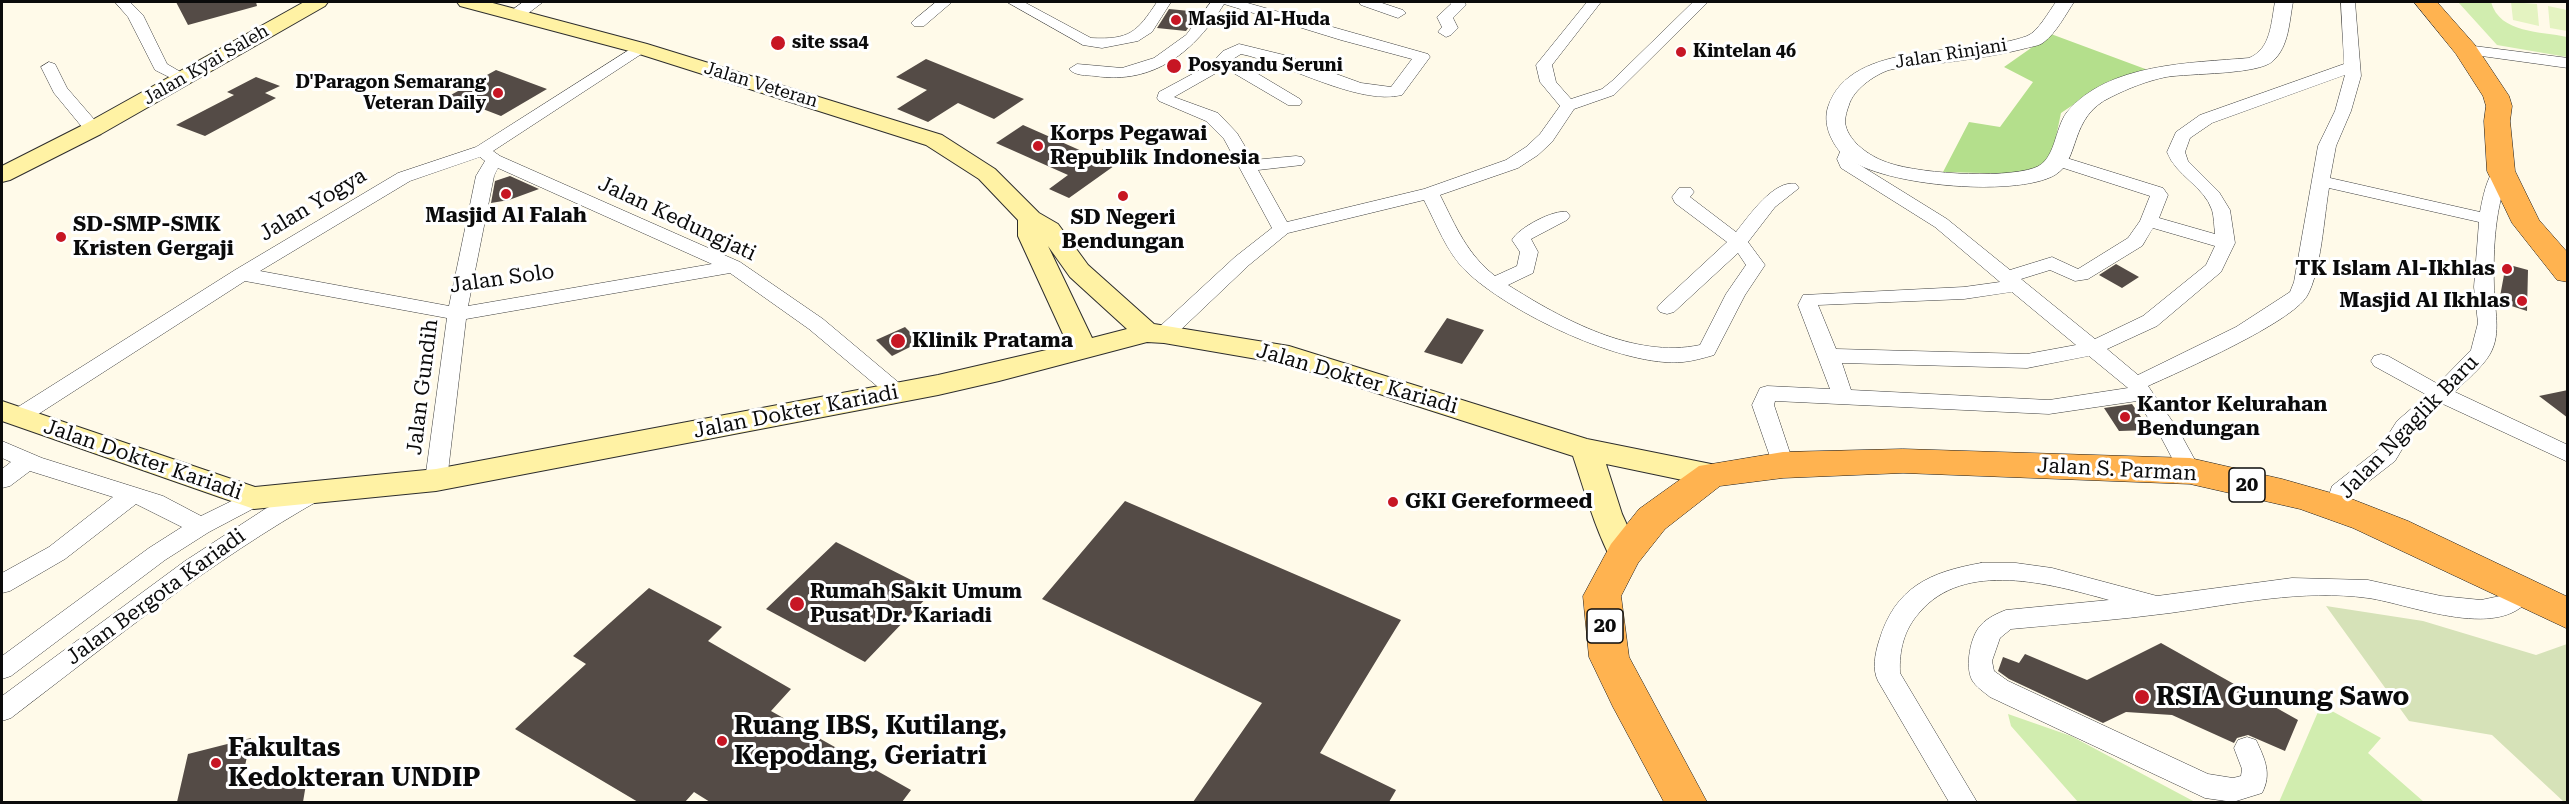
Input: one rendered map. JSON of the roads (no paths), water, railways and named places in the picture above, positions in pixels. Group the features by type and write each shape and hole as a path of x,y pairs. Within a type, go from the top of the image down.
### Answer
{"highway":[{"path":"2426,2 2466,50 2496,96 2499,106 2497,121 2501,171 2526,223 2568,273"},
{"name":"Jalan S. Parman","path":"1711,475 1783,465 1946,461 2190,471 2222,480 2288,492 2336,507 2426,545 2568,614"},
{"name":"20","path":"1686,802 1626,695 1609,657 1602,596 1624,554 1652,519 1711,475"}],"main road":[{"name":"Jalan Kyai Saleh","path":"2,175 93,129 318,2"},
{"name":"Jalan Veteran","path":"471,2 640,48 934,140 987,174 1030,218 1049,229 1079,270 1156,334"},
{"path":"1030,218 1031,236 1083,348"},
{"name":"Jalan Dokter Kariadi","path":"10,414 254,498 436,480 999,372 1083,348 1156,334 1288,355 1586,449 1711,475"},
{"path":"1586,449 1607,514 1624,554"}],"street":[{"path":"122,2 135,15 161,66 183,78"},
{"path":"516,14 534,2"},
{"path":"919,22 945,2"},
{"path":"1014,2 1088,42 1102,43 1133,38 1147,30 1164,2"},
{"path":"1077,69 1102,74 1119,74 1167,58 1204,26 1218,2"},
{"path":"1230,2 1422,57 1396,92 1384,92 1367,90 1241,43 1224,61 1167,93 1165,98 1212,117 1231,138 1282,229"},
{"path":"1366,2 1398,14"},
{"path":"1446,32 1450,28 1445,17 1456,9 1459,5 1457,2"},
{"path":"1568,106 1546,80 1543,73 1545,65 1594,2"},
{"path":"1156,334 1282,229 1430,193 1512,164 1532,151 1546,138 1568,106 1608,92 1618,84 1701,2"},
{"name":"Jalan Rinjani","path":"2057,159 2049,170 2008,180 1943,178 1897,172 1874,165 1849,149 1835,123 1842,95 1864,76 1884,65 2000,49 2037,39 2066,2"},
{"path":"1843,396 1830,356 1808,305 1810,299 1964,293 2013,281 2052,263 2075,275 2081,275 2135,242 2149,220 2159,195 2157,192 2057,159 2073,118 2087,102 2102,93 2141,77 2169,71 2252,63 2265,58 2276,44 2284,2"},
{"path":"1783,465 1763,405 1767,393 2049,407 2140,389 2243,332 2282,308 2298,295 2304,282 2327,146 2343,111 2353,76 2348,2"},
{"name":"Jalan Yogya","path":"10,414 404,177 488,156 640,48"},
{"path":"2466,50 2568,63"},
{"path":"1224,61 1294,102"},
{"path":"49,67 60,90 93,129"},
{"path":"1830,356 2026,361 2093,348 2150,321 2214,268 2226,243 2221,210 2213,195 2180,163 2176,152 2182,136 2206,119 2352,67"},
{"path":"1849,149 1847,164 1941,223 2140,389 2190,471"},
{"name":"Jalan Kedungjati","path":"488,156 733,266 816,324 897,392"},
{"name":"Jalan Gundih","path":"436,480 457,314 488,156"},
{"path":"1248,166 1296,161"},
{"name":"Jalan Ngaglik Baru","path":"2336,507 2340,492 2387,455 2405,426 2441,394 2481,352 2487,338 2488,323 2484,287 2488,219 2494,188 2501,171"},
{"path":"2320,182 2488,219"},
{"path":"1667,308 1737,243 1759,213 1790,188"},
{"path":"1430,193 1466,261 1494,284 1528,306 1602,340 1661,356 1697,355 1707,350 1736,294 1756,265 1737,243 1682,199 1681,196 1685,192"},
{"path":"1494,284 1526,269 1529,252 1521,240 1523,236 1561,216"},
{"path":"2149,220 2226,243"},
{"name":"Jalan Solo","path":"242,274 457,314 733,266"},
{"path":"2381,361 2441,394 2568,454"},
{"path":"2,449 28,461 155,502 201,526"},
{"path":"2,480 28,461"},
{"name":"Jalan Bergota Kariadi","path":"2,710 189,570 254,525 315,492"},
{"path":"2,584 57,553 132,495"},
{"path":"2,669 157,554 201,526 254,498"},
{"path":"1964,802 1887,674 1886,659 1895,628 1909,603 1932,586 1960,575 1989,571 2026,572 2079,581 2157,605"},
{"path":"2247,748 2255,769 2253,785 2233,790 2205,786 2000,688 1983,676 1980,661 1989,632 2006,620 2157,605 2292,587 2368,589 2441,606 2481,610 2507,604 2522,592"}],"place":[{"name":"Masjid Al-Huda","path":"1176,20"},
{"name":"site ssa4","path":"778,43"},
{"name":"Kintelan 46","path":"1681,52"},
{"name":"Posyandu Seruni","path":"1174,66"},
{"name":"D'Paragon Semarang Veteran Daily","path":"498,93"},
{"name":"Korps Pegawai Republik Indonesia","path":"1038,146"},
{"name":"Masjid Al Falah","path":"506,194"},
{"name":"SD Negeri Bendungan","path":"1123,196"},
{"name":"SD-SMP-SMK Kristen Gergaji","path":"61,237"},
{"name":"TK Islam Al-Ikhlas","path":"2507,269"},
{"name":"Masjid Al Ikhlas","path":"2522,301"},
{"name":"Klinik Pratama","path":"898,341"},
{"name":"Kantor Kelurahan Bendungan","path":"2125,417"},
{"name":"GKI Gereformeed","path":"1393,502"},
{"name":"Rumah Sakit Umum Pusat Dr. Kariadi","path":"797,604"},
{"name":"RSIA Gunung Sawo","path":"2142,697"},
{"name":"Ruang IBS, Kutilang, Kepodang, Geriatri","path":"722,741"},
{"name":"Fakultas Kedokteran UNDIP","path":"216,763"}]}
